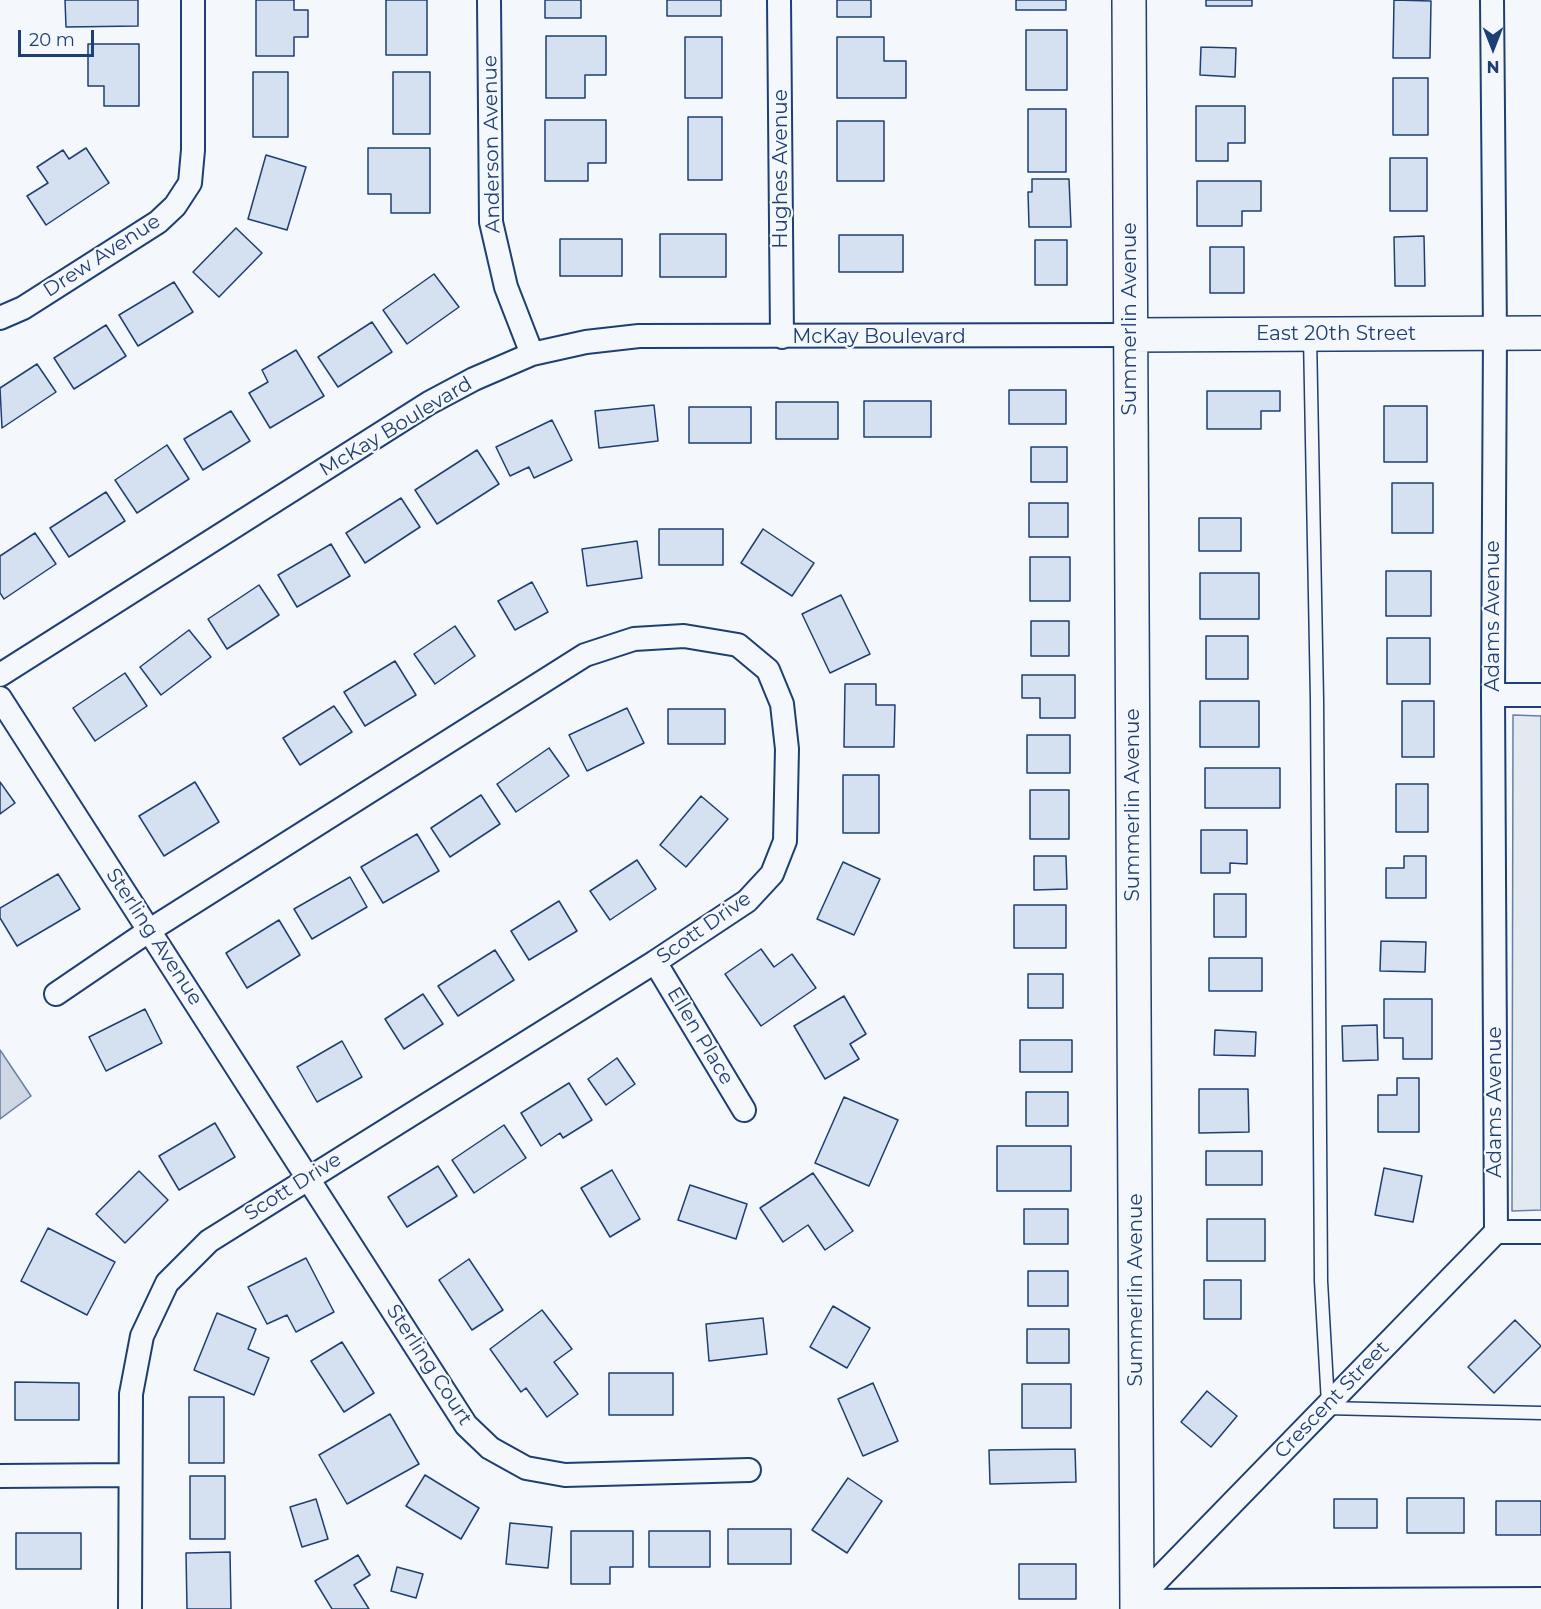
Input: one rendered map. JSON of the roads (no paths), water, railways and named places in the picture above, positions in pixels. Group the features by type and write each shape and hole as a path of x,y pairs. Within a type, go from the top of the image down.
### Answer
{"street":[{"name":"Drew Avenue","path":"0,318 23,308 158,222 176,206 190,183 193,150 193,0"},
{"name":"Anderson Avenue","path":"489,0 491,222 506,287 532,354"},
{"name":"Hughes Avenue","path":"779,0 782,337"},
{"name":"Summerlin Avenue","path":"1129,0 1137,1605"},
{"name":"Adams Avenue","path":"1492,0 1495,333 1493,695 1496,1232"},
{"name":"East 20th Street","path":"1130,335 1541,333"},
{"name":"McKay Boulevard","path":"0,675 429,403 474,379 532,354 586,342 639,336 1130,335"},
{"name":"Scott Drive","path":"56,994 150,930 585,655 634,639 684,636 738,645 768,670 782,704 787,749 785,841 772,874 747,901 655,962 209,1241 167,1283 142,1336 131,1394 128,1475 130,1609"},
{"path":"1493,695 1541,695"},
{"name":"Sterling Avenue","path":"0,698 308,1177"},
{"name":"Ellen Place","path":"655,962 744,1110"},
{"name":"Sterling Court","path":"308,1177 466,1425 490,1448 526,1468 565,1475 749,1470"},
{"path":"1496,1232 1541,1232"},
{"name":"Crescent Street","path":"1137,1605 1496,1232"},
{"path":"0,1476 128,1475"},
{"path":"1137,1605 1541,1599"}],"lane":[{"path":"1310,334 1317,712 1321,1281 1326,1407 1541,1413"}]}
